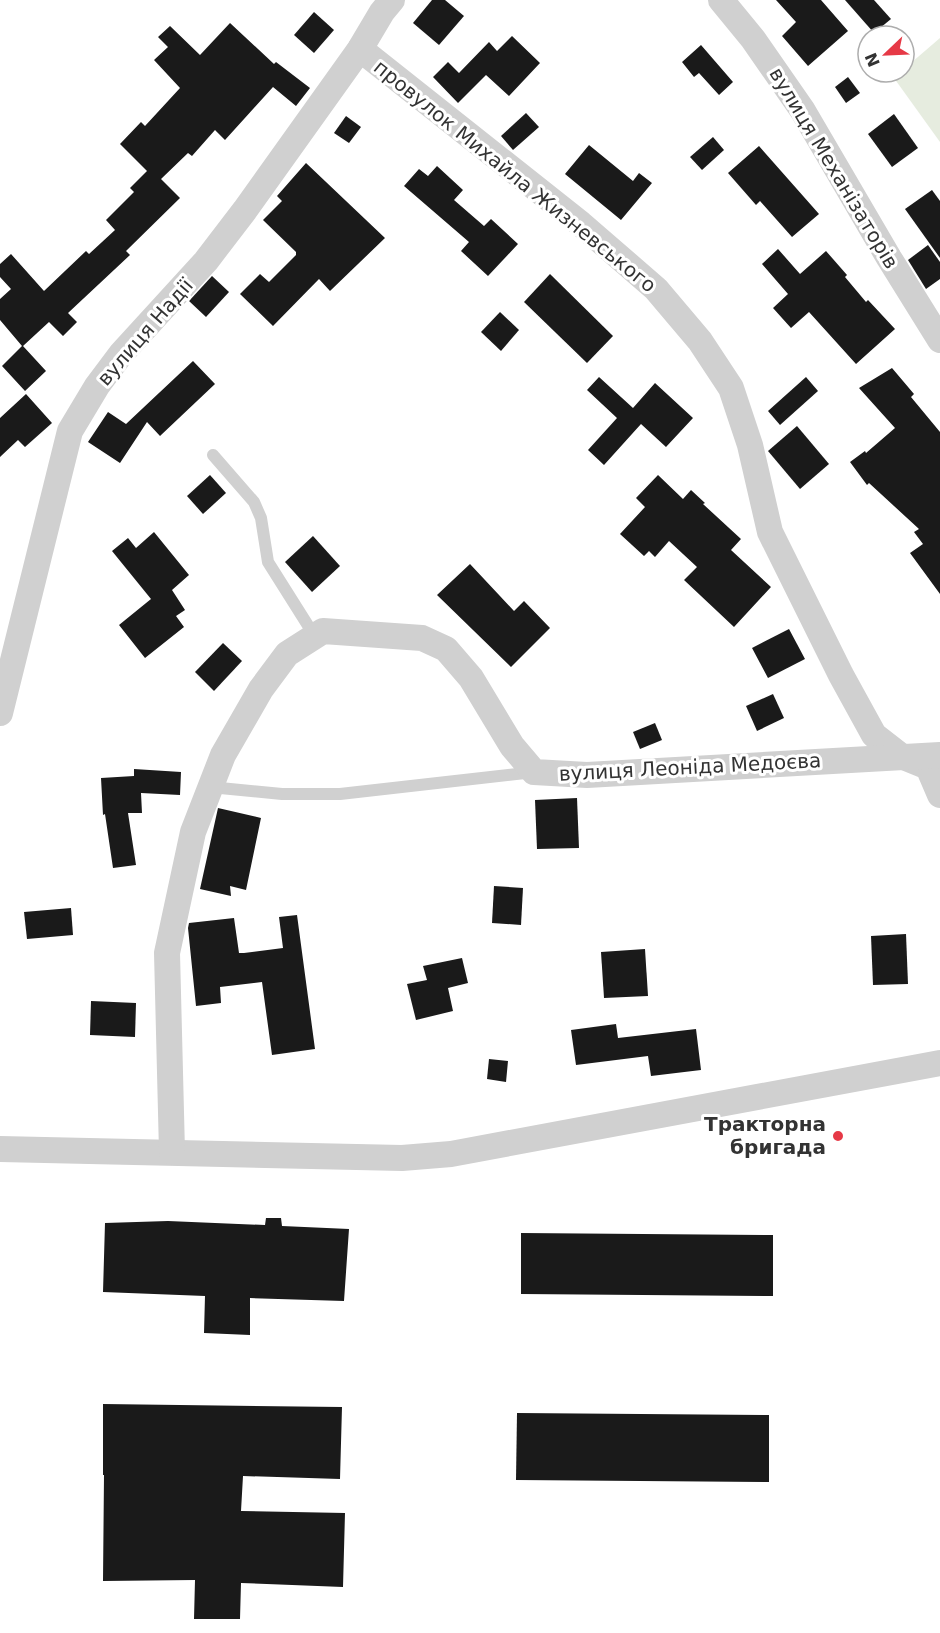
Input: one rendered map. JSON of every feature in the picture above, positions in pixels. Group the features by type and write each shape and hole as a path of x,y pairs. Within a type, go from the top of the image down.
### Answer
{"street":[{"name":"вулиця Надії","path":"0,713 70,430 97,386 121,354 206,261 245,210 360,49 382,12 392,0"},
{"name":"вулиця Механізаторів","path":"721,0 753,39 804,111 888,258 940,340"},
{"name":"провулок Михайла Жизневського","path":"360,49 581,224 656,289 700,341 731,388 750,445 770,532 841,675 874,735 901,756 928,767 940,795"},
{"name":"вулиця Леоніда Медоєва","path":"314,635 322,631 422,638 446,649 471,678 512,746 534,772 587,775 940,755"},
{"path":"172,1152 167,953 193,832 223,754 261,689 287,654 314,635"},
{"path":"0,1149 402,1158 451,1154 940,1063"}],"lane":[{"path":"213,455 254,502 261,518 268,562 314,635"},
{"path":"210,787 282,794 340,794 534,772"}],"shaded area":[{"path":"940,38 940,142 898,84 916,84 916,59"}],"building":[{"path":"432,0 445,0 464,16 439,45 413,23"},
{"path":"776,0 821,0 848,31 808,66 782,36 796,22"},
{"path":"845,0 874,0 891,19 885,24 866,24"},
{"path":"314,12 334,30 314,53 294,35"},
{"path":"230,23 274,64 276,62 310,88 296,106 273,87 225,140 215,130 192,156 188,153 161,179 180,198 126,251 130,255 68,313 77,322 63,336 49,322 23,346 46,371 25,391 2,366 22,346 0,320 0,299 11,289 0,277 0,264 11,254 44,291 86,251 89,254 115,230 106,220 134,192 130,188 147,171 120,144 141,122 145,126 180,88 154,60 168,47 158,37 170,26 200,55"},
{"path":"512,36 540,63 509,96 486,75 458,103 433,77 448,62 459,73 489,42 497,51"},
{"path":"701,45 733,82 719,95 699,73 694,77 682,62"},
{"path":"848,77 860,93 846,103 835,87"},
{"path":"526,113 539,127 513,150 501,136"},
{"path":"894,114 918,148 892,167 868,134"},
{"path":"346,116 361,127 349,143 334,133"},
{"path":"713,137 724,150 702,170 690,157"},
{"path":"589,145 633,181 639,173 652,183 621,220 565,174"},
{"path":"759,146 819,214 792,237 760,201 756,205 728,173"},
{"path":"306,163 385,238 330,291 319,279 273,326 240,294 260,274 269,282 296,255 296,252 263,220 282,201 277,196"},
{"path":"437,166 463,190 454,200 484,226 491,219 518,244 488,276 461,251 469,242 404,186 419,169 428,176"},
{"path":"932,190 940,201 940,258 905,209"},
{"path":"928,245 940,262 940,279 926,289 908,260"},
{"path":"778,249 800,274 826,251 866,302 868,300 895,329 856,364 809,312 791,328 773,308 788,294 762,264"},
{"path":"550,274 613,336 587,363 524,302"},
{"path":"212,276 229,292 206,317 189,301"},
{"path":"500,312 519,330 501,351 481,332"},
{"path":"193,361 215,384 160,436 147,422 120,463 88,442 108,412 126,424"},
{"path":"892,368 914,394 911,397 940,432 940,594 910,553 923,544 914,532 919,529 869,483 867,485 850,462 865,451 866,453 895,428 859,388"},
{"path":"599,377 633,408 655,383 693,418 666,447 641,424 604,465 588,450 617,418 587,390"},
{"path":"806,377 818,391 780,425 768,411"},
{"path":"26,394 52,423 25,447 18,440 0,457 0,418"},
{"path":"797,426 829,464 800,489 768,451"},
{"path":"210,475 226,493 203,514 187,496"},
{"path":"658,475 683,499 691,490 705,503 703,504 741,539 731,550 771,587 734,627 684,580 697,567 669,541 655,557 649,551 644,556 620,534 645,507 636,498"},
{"path":"154,532 189,575 172,590 185,610 176,616 184,627 145,658 119,625 151,599 112,551 128,538 136,548"},
{"path":"313,536 340,566 312,592 285,562"},
{"path":"470,564 514,611 524,601 550,628 511,667 437,595"},
{"path":"789,629 805,659 768,678 752,648"},
{"path":"223,643 242,661 214,691 195,672"},
{"path":"773,694 784,718 757,731 746,706"},
{"path":"655,723 662,740 640,749 633,732"},
{"path":"134,769 181,772 180,795 141,793 142,813 128,813 136,865 113,868 105,814 103,815 101,778 134,776"},
{"path":"577,798 579,848 537,849 535,800"},
{"path":"218,808 261,818 246,890 230,886 231,896 200,889"},
{"path":"494,886 523,888 521,925 492,923"},
{"path":"71,908 73,935 27,939 24,912"},
{"path":"297,915 315,1049 272,1055 262,982 220,987 221,1003 196,1006 188,928 189,923 234,918 239,953 244,953 283,948 279,917"},
{"path":"906,934 908,984 873,985 871,936"},
{"path":"645,949 648,996 604,998 601,952"},
{"path":"462,958 468,983 448,988 453,1011 416,1020 407,984 427,980 423,966"},
{"path":"91,1001 136,1003 135,1037 90,1035"},
{"path":"616,1024 618,1038 696,1029 701,1070 651,1076 648,1056 576,1065 571,1030"},
{"path":"489,1059 508,1061 506,1082 487,1079"},
{"path":"266,1218 281,1218 282,1226 349,1229 344,1301 250,1298 250,1335 204,1333 205,1296 103,1292 105,1223 168,1221 265,1225"},
{"path":"521,1233 773,1235 773,1296 521,1294"},
{"path":"103,1404 342,1407 340,1479 243,1476 241,1511 345,1513 343,1587 241,1583 240,1619 194,1619 195,1580 103,1581"},
{"path":"517,1413 769,1415 769,1482 516,1480"}],"place":[{"name":"Тракторна бригада","path":"838,1136"}]}
